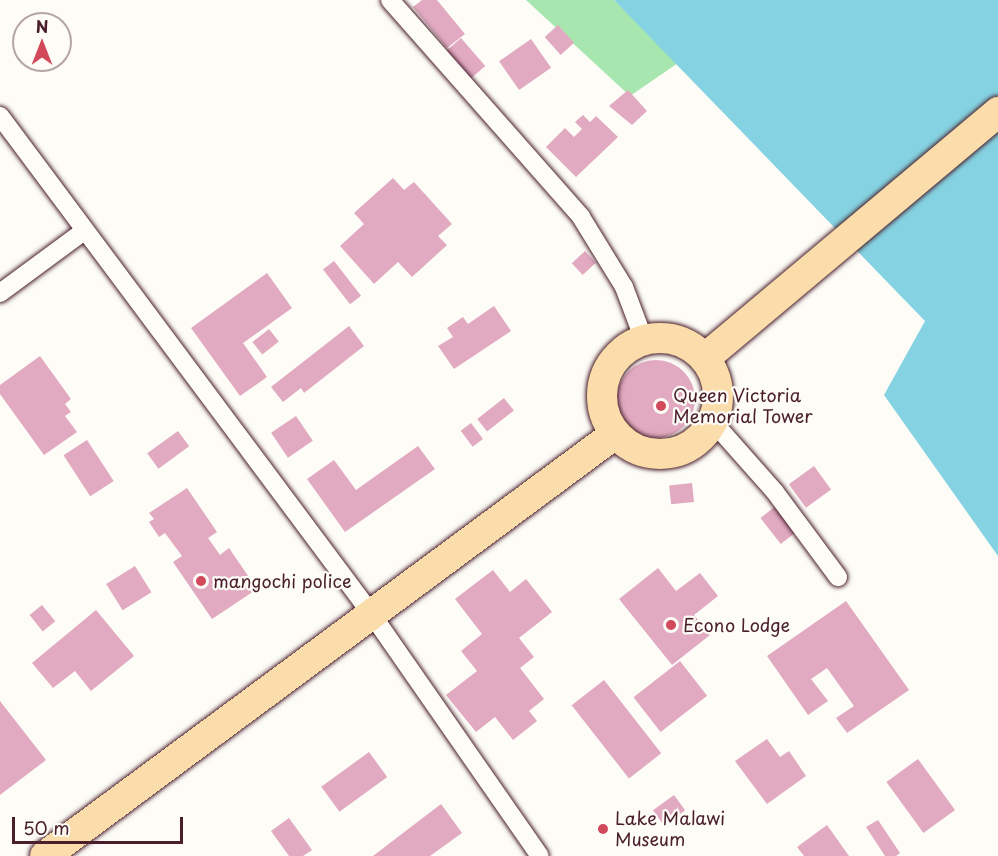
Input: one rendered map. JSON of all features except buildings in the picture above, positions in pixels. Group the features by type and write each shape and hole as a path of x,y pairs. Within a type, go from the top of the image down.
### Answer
{"highway":[{"path":"705,358 998,112"},
{"path":"667,338 705,358 717,378 719,401 714,423 699,441 667,454 633,448 615,434 602,404 607,372 629,346 644,340 667,338"},
{"path":"45,856 373,616 615,434"}],"street":[{"path":"390,0 581,216 619,278 644,340"},
{"path":"0,116 373,616 540,856"},
{"path":"0,293 84,231"},
{"path":"714,423 775,492 838,577"}],"green space":[{"path":"526,0 614,0 678,63 630,96"}],"water":[{"path":"614,0 998,0 998,556 884,395 925,321"}],"place":[{"name":"Queen Victoria Memorial Tower","path":"661,406"},
{"name":"mangochi police","path":"201,581"},
{"name":"Econo Lodge","path":"671,625"},
{"name":"Lake Malawi Museum","path":"603,829"}]}
